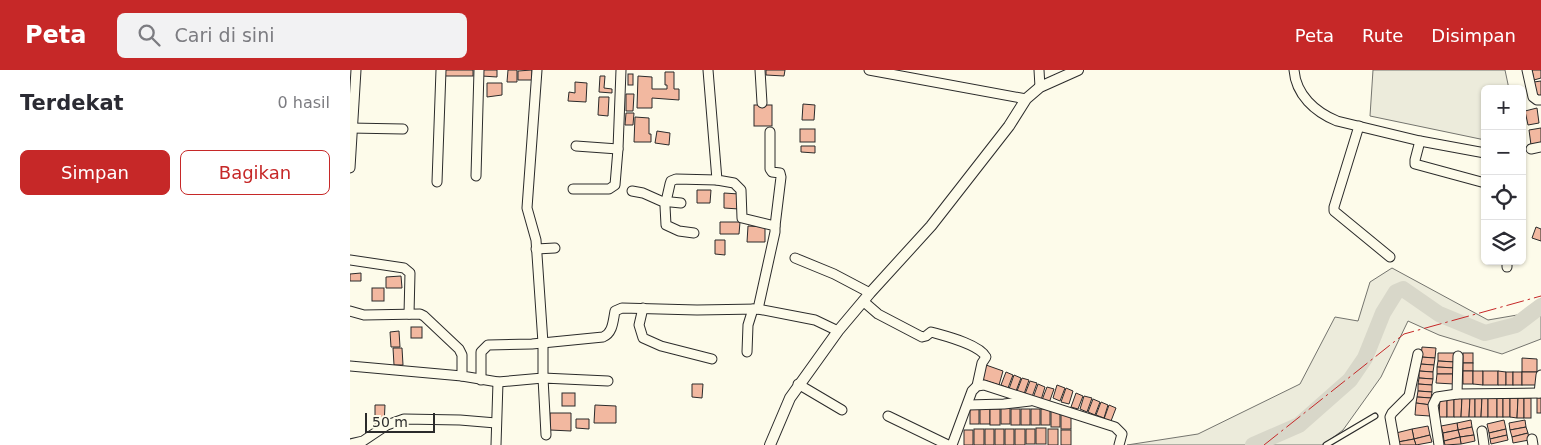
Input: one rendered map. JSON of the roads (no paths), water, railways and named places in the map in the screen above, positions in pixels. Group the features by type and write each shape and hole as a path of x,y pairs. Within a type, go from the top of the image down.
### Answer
{"street":[{"path":"437,182 441,70"},
{"path":"476,176 479,70"},
{"path":"538,70 528,208 536,236 544,343 543,378 546,435"},
{"path":"573,189 609,189 614,187 618,148 621,70"},
{"path":"708,70 717,180"},
{"path":"760,70 762,103"},
{"path":"869,70 1026,99"},
{"path":"1039,70 1040,87"},
{"path":"770,445 785,408 798,384 863,301 932,226 1009,126 1026,99 1040,87 1078,70"},
{"path":"1294,70 1297,87 1302,94 1320,112 1338,121 1420,141 1481,152"},
{"path":"1527,70 1533,97 1541,100"},
{"path":"350,168 354,76"},
{"path":"1359,126 1334,212 1390,257"},
{"path":"351,128 403,129"},
{"path":"747,352 748,325 755,309 775,232 782,177 780,173 772,172 770,169 770,132"},
{"path":"1420,141 1414,160 1416,164 1481,182"},
{"path":"576,146 618,148"},
{"path":"694,233 679,231 666,224 665,213 670,184 673,180 717,180 734,183 741,190 742,218 775,226"},
{"path":"632,191 640,191 657,200 681,203"},
{"path":"536,249 555,248"},
{"path":"795,258 834,274 870,293"},
{"path":"350,260 404,268 410,273 408,314"},
{"path":"863,301 878,314 922,337 931,332 953,338 980,350 986,357 982,363 977,386 972,391 952,445"},
{"path":"481,380 481,352 488,345 544,343 608,335 618,308 755,309 814,320 838,331"},
{"path":"643,308 639,325 643,338 661,346 712,359"},
{"path":"350,311 364,315 420,314 424,316 458,347 462,355 462,376"},
{"path":"1395,445 1390,417 1409,396 1418,354"},
{"path":"1456,394 1458,356"},
{"path":"350,366 462,376 498,382 543,378 608,381"},
{"path":"1440,445 1434,408 1434,402 1437,397 1456,394 1540,393 1541,376"},
{"path":"496,445 498,382"},
{"path":"798,384 842,410"},
{"path":"977,386 989,386 1116,427 1122,434 1119,445"},
{"path":"968,405 1004,404 1033,400"},
{"path":"888,416 948,445"},
{"path":"350,444 363,441 387,425 404,419 496,422"},
{"path":"1482,431 1484,445"}],"lane":[{"path":"1326,445 1375,416"}],"waterway":[{"path":"1253,445 1299,425 1350,380 1365,358 1383,313 1396,292 1403,289 1439,314 1485,333 1516,325 1541,306"}]}
